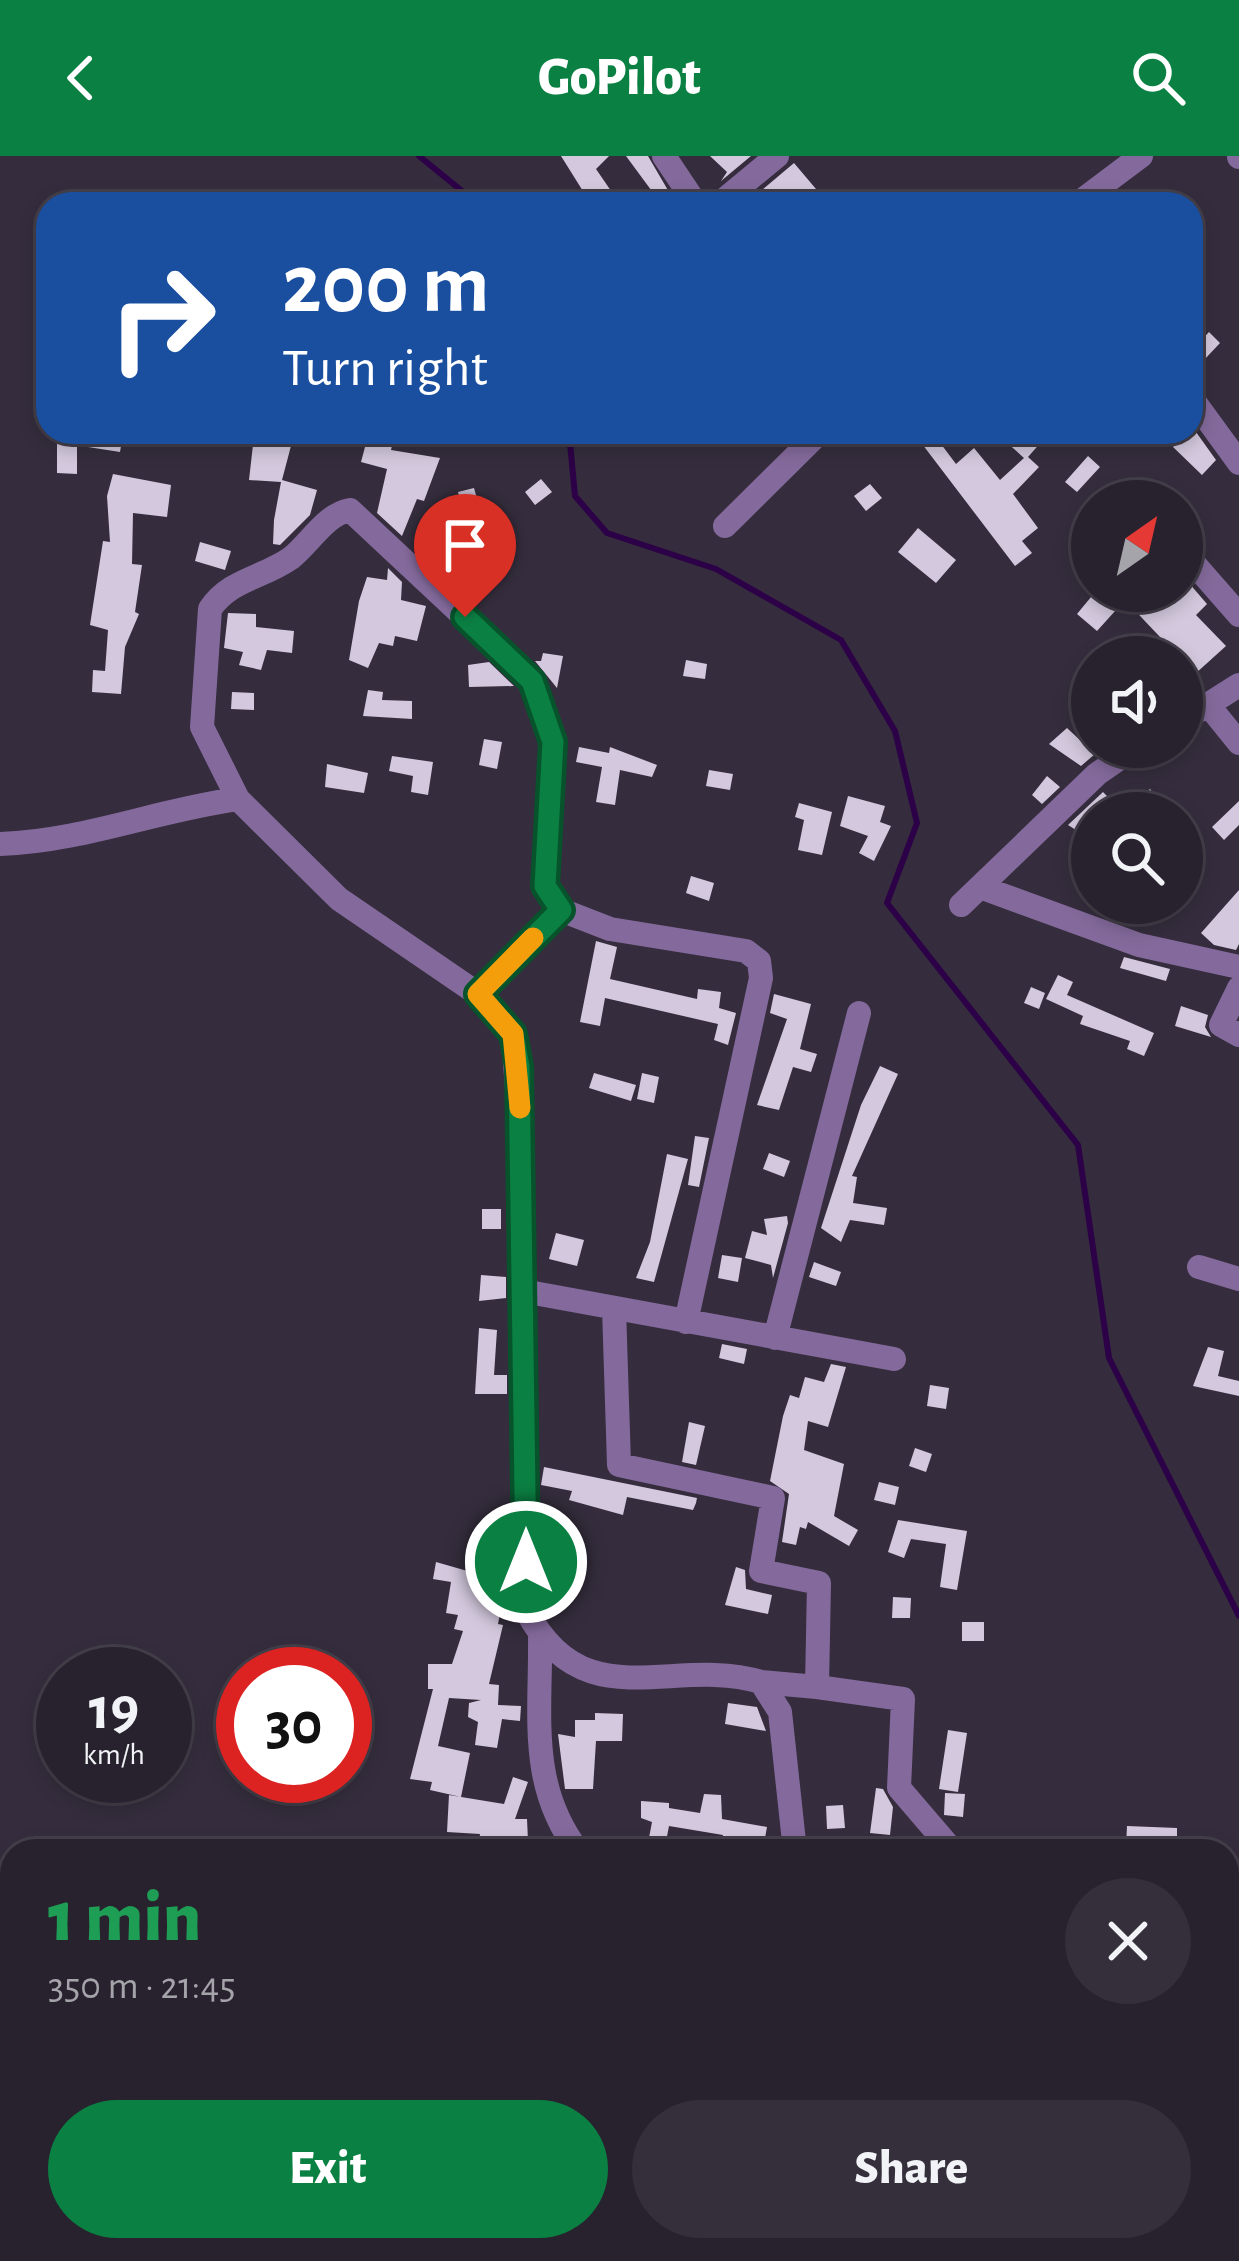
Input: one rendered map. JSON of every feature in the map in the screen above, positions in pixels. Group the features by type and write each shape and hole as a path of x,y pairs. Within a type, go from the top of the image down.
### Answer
{"street":[{"path":"664,156 688,192"},
{"path":"734,192 777,156"},
{"path":"1093,192 1141,156"},
{"path":"1203,414 1239,463"},
{"path":"725,526 808,444"},
{"path":"570,1839 552,1812 542,1783 540,1638 526,1610 519,1067 513,1034 478,994 339,898 238,799 202,727 211,609 220,593 286,562 337,512 350,510 532,681 553,742 545,886 561,910 610,929 746,951 759,962 761,978 686,1322"},
{"path":"1203,574 1239,615"},
{"path":"1203,710 1239,685"},
{"path":"1209,706 1239,743"},
{"path":"1106,768 971,896 1139,945 1239,967"},
{"path":"0,844 55,842 179,807 238,799"},
{"path":"478,994 561,910"},
{"path":"1239,988 1221,1025 1239,1035"},
{"path":"776,1338 859,1013"},
{"path":"1199,1267 1239,1279"},
{"path":"524,1291 894,1360"},
{"path":"614,1308 619,1466 773,1498 761,1571 819,1583 817,1687"},
{"path":"540,1638 589,1673 638,1681 736,1674 761,1682 903,1699 899,1788 943,1839"},
{"path":"761,1682 780,1712 794,1839"}],"building":[{"path":"561,156 609,156 596,169 612,192 584,192"},
{"path":"626,156 648,156 669,192 653,192"},
{"path":"710,156 751,156 721,181 727,172"},
{"path":"794,163 816,189 813,192 760,192"},
{"path":"1209,332 1220,343 1204,360 1203,359 1203,338"},
{"path":"1203,442 1216,460 1202,475 1173,447"},
{"path":"57,444 77,444 77,474 57,473"},
{"path":"88,444 121,444 120,452"},
{"path":"253,444 291,444 282,480 317,490 310,515 280,545 273,544 281,482 249,480"},
{"path":"366,444 392,444 391,450 440,458 424,501 417,499 402,536 377,513 387,469 361,462"},
{"path":"922,444 941,444 956,464 974,448 1000,480 1024,458 1008,444 1039,444 1028,457 1039,467 1013,494 1038,528 1022,541 1032,553 1015,566"},
{"path":"1088,456 1100,467 1088,480 1071,480 1071,487 1065,482"},
{"path":"113,474 171,485 167,517 133,513 132,564 142,565 135,612 139,614 125,647 121,694 92,692 93,670 105,671 108,630 90,625 103,541 110,542 107,496"},
{"path":"541,479 552,492 535,505 525,492"},
{"path":"870,484 882,498 866,511 854,496"},
{"path":"474,488 479,506 463,510 458,492"},
{"path":"918,528 956,560 936,583 898,552"},
{"path":"200,542 231,551 225,570 195,561"},
{"path":"388,568 402,582 401,600 426,606 417,641 395,636 393,646 379,643 368,668 349,660 359,601 367,577 387,580"},
{"path":"1079,612 1114,612 1097,631"},
{"path":"1136,612 1199,612 1196,615 1226,646 1203,667 1203,636 1159,636"},
{"path":"228,613 256,614 256,627 294,631 292,653 267,650 261,670 239,665 243,652 224,648"},
{"path":"543,653 563,656 557,688 535,661 541,661"},
{"path":"686,660 707,664 705,679 683,676"},
{"path":"489,662 514,686 469,687 468,665"},
{"path":"368,690 383,692 382,700 412,701 412,719 363,716"},
{"path":"232,692 254,693 254,710 231,709"},
{"path":"1067,728 1071,759 1049,744"},
{"path":"484,739 502,742 497,769 479,765"},
{"path":"579,747 609,753 610,747 657,765 652,777 620,770 615,805 596,802 602,767 576,762"},
{"path":"392,756 433,762 428,795 411,792 413,776 389,771"},
{"path":"327,764 368,773 364,793 325,787"},
{"path":"709,770 733,774 730,790 706,786"},
{"path":"1047,776 1060,787 1042,804 1032,795"},
{"path":"848,796 885,806 880,822 891,826 874,861 859,853 868,836 840,826"},
{"path":"1239,801 1239,825 1224,840 1212,827"},
{"path":"799,803 832,812 822,855 798,850 804,820 795,817"},
{"path":"691,876 714,883 709,901 686,893"},
{"path":"1239,890 1239,944 1236,950 1214,945 1201,933"},
{"path":"596,941 617,947 610,979 697,999 698,989 721,992 719,1008 736,1013 728,1045 714,1040 718,1024 605,998 600,1026 580,1022"},
{"path":"1124,957 1170,969 1166,981 1120,968"},
{"path":"1058,975 1073,982 1067,995 1154,1033 1144,1056 1127,1049 1130,1041 1080,1024 1083,1016 1046,999"},
{"path":"1031,987 1045,993 1039,1009 1024,1003"},
{"path":"774,994 811,1004 800,1049 817,1054 811,1072 793,1067 779,1110 757,1105 787,1019 770,1013"},
{"path":"1181,1006 1208,1015 1205,1027 1211,1037 1175,1026"},
{"path":"880,1066 898,1074 852,1176 857,1177 853,1203 887,1208 884,1225 850,1220 841,1242 821,1228 861,1105"},
{"path":"594,1073 636,1085 631,1101 589,1088"},
{"path":"642,1073 659,1077 654,1103 637,1099"},
{"path":"695,1136 709,1138 699,1187 688,1185"},
{"path":"769,1153 790,1161 784,1177 763,1169"},
{"path":"667,1154 688,1159 654,1282 636,1278 650,1242"},
{"path":"482,1209 501,1209 501,1229 482,1229"},
{"path":"787,1216 773,1278 771,1265 745,1258 752,1231 767,1235 764,1219"},
{"path":"556,1233 584,1240 577,1266 549,1259"},
{"path":"722,1255 742,1258 738,1282 718,1278"},
{"path":"814,1262 841,1272 836,1286 809,1277"},
{"path":"481,1275 506,1277 506,1298 479,1301"},
{"path":"479,1328 497,1330 494,1375 507,1375 507,1394 475,1394"},
{"path":"722,1344 747,1349 744,1364 719,1358"},
{"path":"1208,1347 1224,1351 1218,1376 1239,1381 1239,1396 1193,1386"},
{"path":"831,1364 846,1367 828,1427 808,1421 804,1450 844,1464 834,1516 858,1530 849,1546 808,1522 806,1529 800,1527 796,1545 782,1542 789,1494 770,1481 783,1416 790,1395 799,1398 805,1377 824,1382"},
{"path":"930,1385 949,1388 946,1409 927,1406"},
{"path":"689,1422 705,1426 696,1465 682,1462"},
{"path":"915,1448 932,1454 926,1472 909,1466"},
{"path":"544,1467 697,1498 696,1503 693,1510 627,1497 623,1515 569,1500 572,1491 541,1485"},
{"path":"879,1482 899,1487 895,1505 874,1500"},
{"path":"898,1520 967,1531 957,1590 940,1587 946,1544 911,1539 904,1558 888,1552"},
{"path":"436,1562 506,1582 498,1624 503,1625 489,1684 499,1685 498,1705 521,1706 520,1721 502,1719 497,1748 475,1745 478,1722 468,1717 469,1703 481,1700 449,1698 438,1746 470,1753 461,1797 430,1790 432,1782 410,1779 433,1689 428,1689 428,1664 452,1664 463,1631 454,1629 458,1615 446,1613 451,1582 433,1579"},
{"path":"736,1567 745,1570 746,1589 772,1595 768,1614 725,1605"},
{"path":"893,1597 911,1598 910,1618 892,1618"},
{"path":"962,1622 984,1622 984,1641 962,1641"},
{"path":"728,1703 757,1707 766,1731 725,1724"},
{"path":"595,1713 623,1714 622,1741 596,1741 593,1789 565,1789 558,1734 575,1737 575,1720 595,1720"},
{"path":"948,1730 967,1733 958,1792 939,1789"},
{"path":"513,1777 528,1782 515,1819 527,1819 528,1839 479,1839 480,1834 447,1832 449,1795 504,1804"},
{"path":"876,1788 883,1789 893,1807 890,1835 870,1833"},
{"path":"945,1793 965,1794 963,1817 944,1815"},
{"path":"704,1794 721,1795 722,1819 767,1827 765,1839 722,1839 723,1835 669,1826 667,1839 649,1839 652,1822 641,1818 641,1801 669,1803 669,1808 700,1813"},
{"path":"843,1805 845,1828 827,1829 826,1806"},
{"path":"1127,1826 1177,1828 1177,1839 1126,1839"}],"waterway":[{"path":"419,156 463,192"},
{"path":"570,444 575,496 607,533 716,569 841,640 895,731 917,823 887,903 1078,1145 1109,1358 1239,1616"}],"slow traffic":[{"path":"520,1108 513,1034 478,994 533,938"}],"route":[{"path":"465,617 532,681 553,742 554,798 545,886 561,910 478,994 513,1034 519,1067 526,1562"}]}
